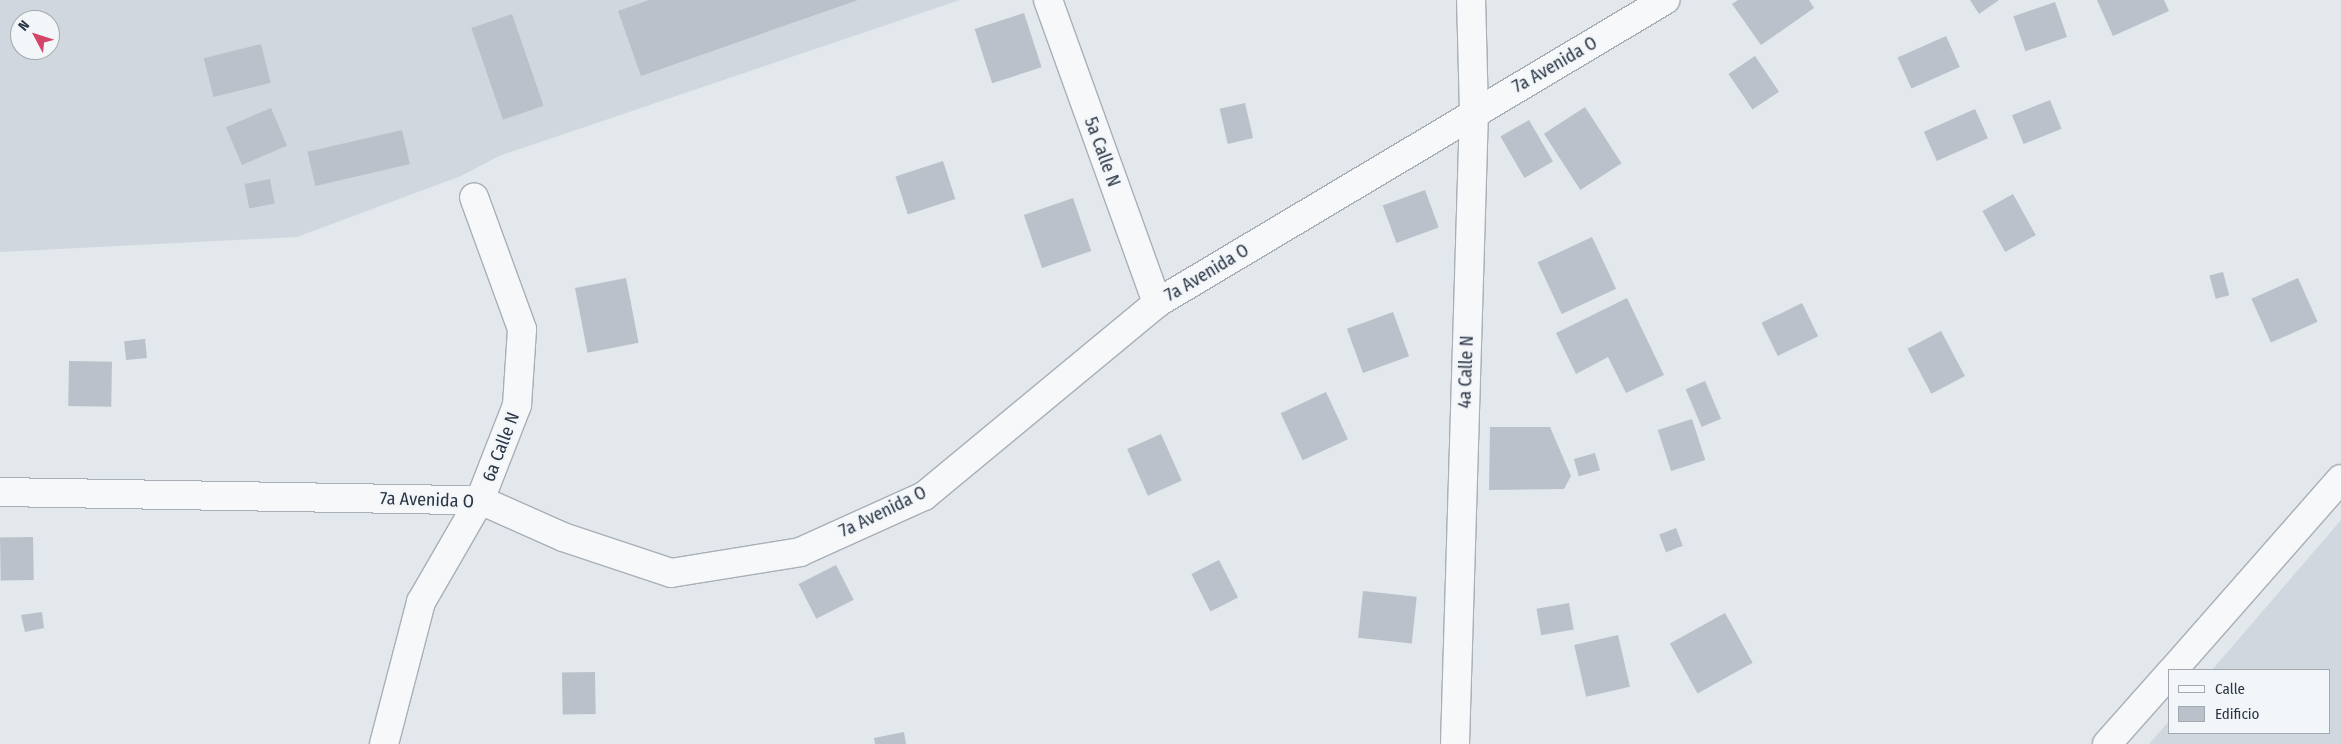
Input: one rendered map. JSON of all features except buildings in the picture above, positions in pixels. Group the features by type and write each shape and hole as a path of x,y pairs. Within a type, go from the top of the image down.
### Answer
{"street":[{"name":"5a Calle N","path":"1048,0 1157,303"},
{"name":"4a Calle N","path":"1455,744 1474,112 1471,0"},
{"name":"7a Avenida O","path":"0,492 480,500 563,537 671,573 800,552 924,496 1157,303 1474,112 1665,0"},
{"name":"6a Calle N","path":"384,744 422,602 480,500 518,405 522,329 474,197"},
{"path":"2173,669 2341,479"},
{"path":"2107,744 2168,675"}],"shaded area":[{"path":"0,0 960,0 499,156 461,176 297,237 0,252"},
{"path":"2341,520 2341,744 2149,744 2168,722 2168,734 2331,734 2331,669 2213,669"}]}
